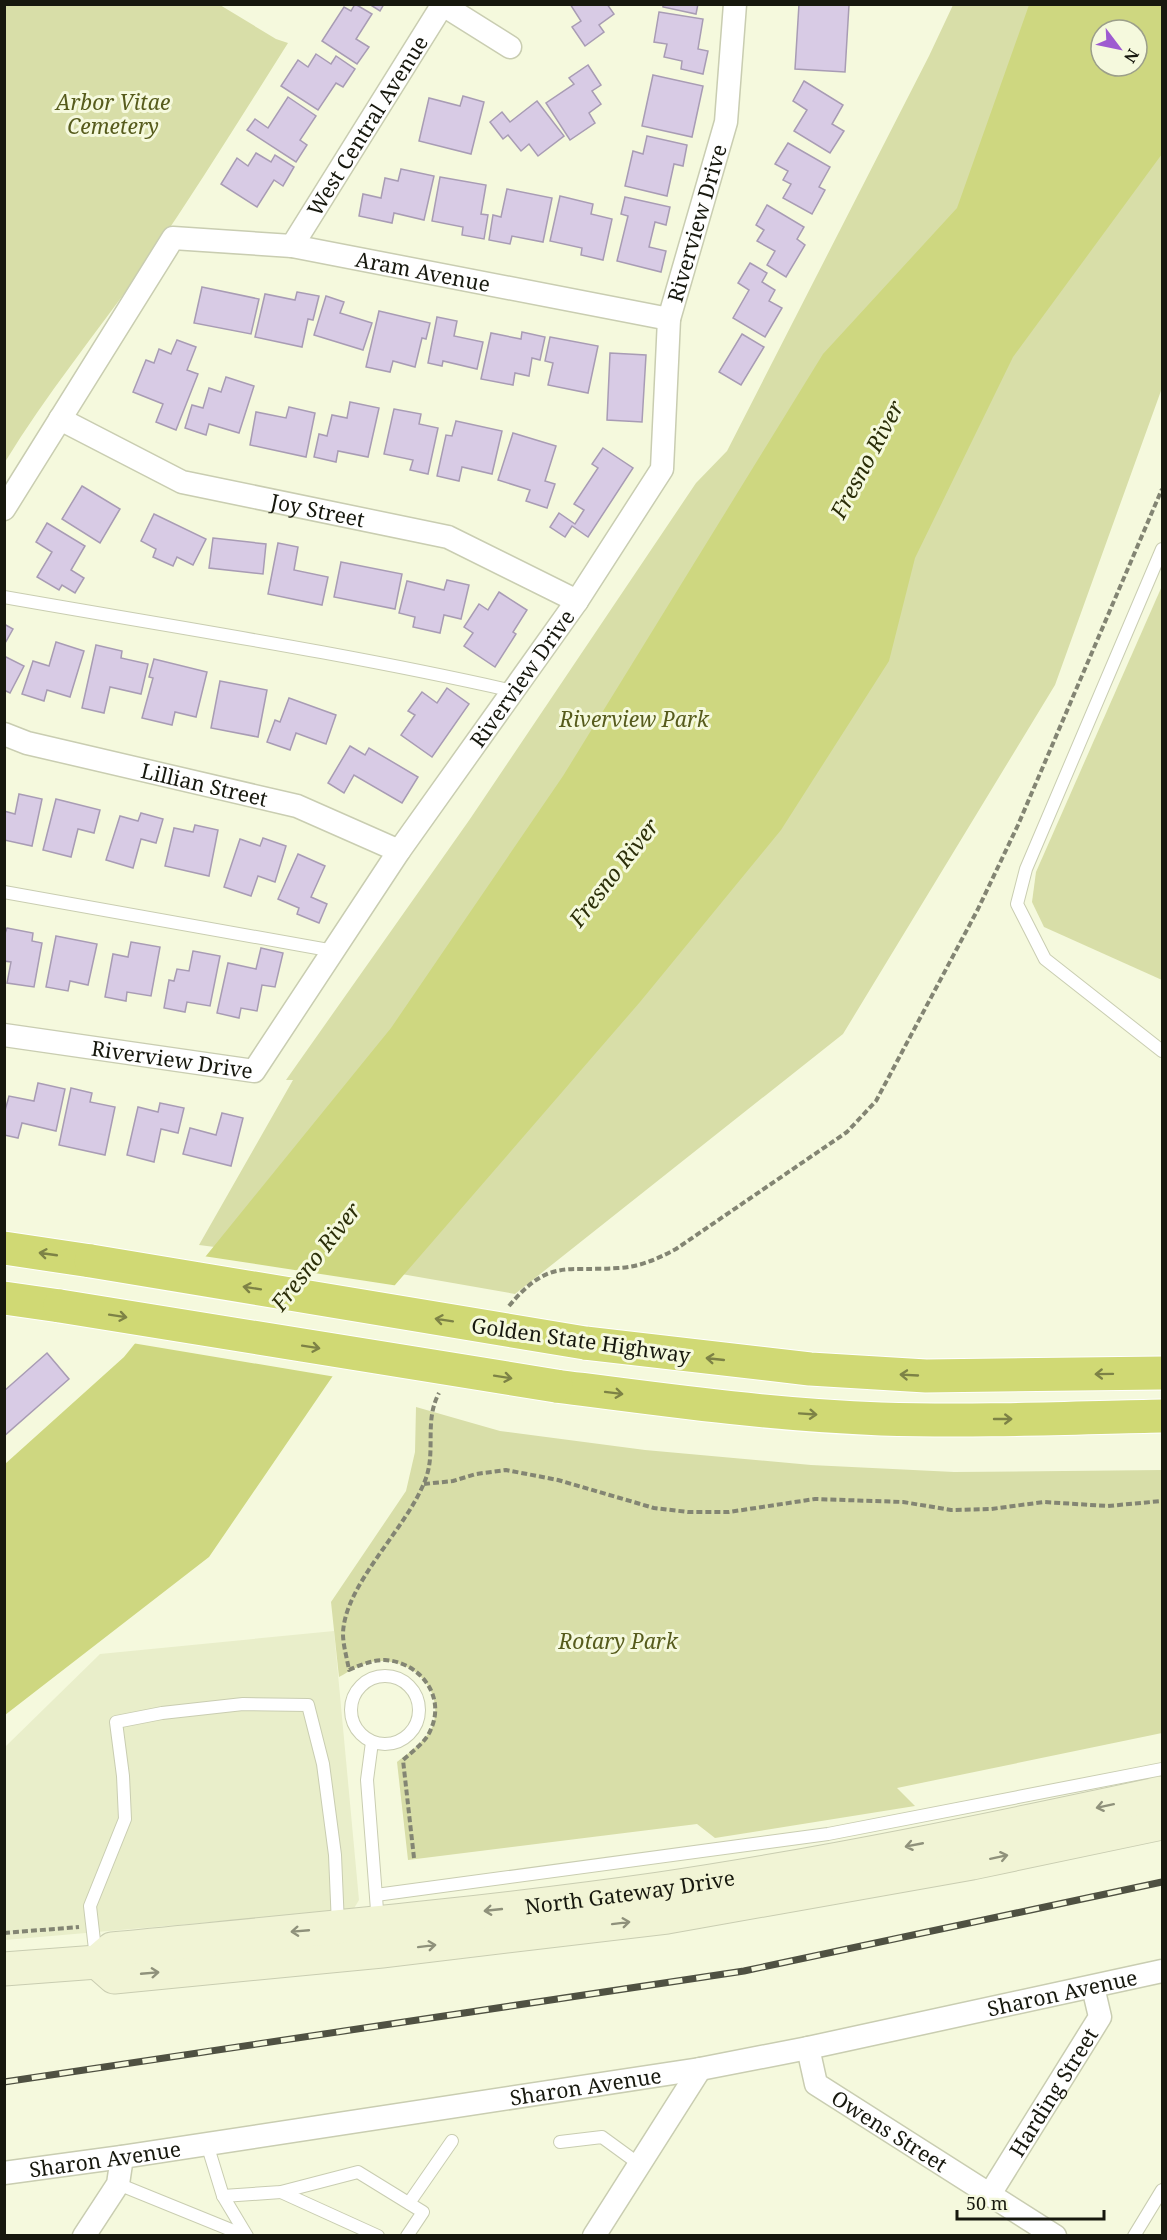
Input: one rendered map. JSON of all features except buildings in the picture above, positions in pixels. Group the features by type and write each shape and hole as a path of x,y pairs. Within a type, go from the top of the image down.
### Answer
{"highway":[{"name":"Golden State Highway","path":"4,1248 585,1343 810,1369 914,1375 1162,1373"},
{"path":"4,1298 556,1386 694,1404 881,1419 1162,1416"}],"main road":[{"name":"North Gateway Drive","path":"97,1962 114,1977 340,1941 379,1928 667,1917 835,1860 968,1835 1162,1793"},
{"name":"North Gateway Drive","path":"835,1860 972,1863 1162,1823"},
{"path":"4,1969 97,1962"}],"street":[{"name":"Riverview Drive","path":"4,1035 254,1071 399,851 577,601 662,469 669,319 726,122 735,4"},
{"path":"443,5 510,47"},
{"name":"West Central Avenue","path":"292,246 443,5"},
{"name":"Aram Avenue","path":"60,419 173,238 292,246 669,319"},
{"path":"4,509 60,419"},
{"name":"Joy Street","path":"60,419 182,482 448,537 577,601"},
{"name":"Lillian Street","path":"4,734 27,743 297,806 399,851"},
{"name":"Sharon Avenue","path":"4,2173 700,2069 808,2048 1162,1971"},
{"name":"Harding Street","path":"990,2194 1100,2017 1093,1987"},
{"name":"Owens Street","path":"808,2048 816,2084 1055,2235"},
{"path":"594,2235 700,2069"},
{"path":"84,2235 117,2184 122,2157"}],"lane":[{"path":"1162,549 1026,869 1017,904 1045,959 1162,1051"},
{"path":"4,597 440,674 513,691"},
{"path":"4,892 334,951"},
{"path":"382,1675 403,1680 417,1696 420,1707 419,1719 414,1729 405,1738 395,1743 372,1742 355,1726 351,1715 351,1703 355,1693 371,1678 382,1675"},
{"path":"97,1962 90,1906 125,1819 123,1776 116,1722 162,1713 243,1704 309,1705 323,1764 335,1855 340,1941"},
{"path":"372,1742 367,1780 379,1928 835,1860 1162,1769"},
{"path":"560,2142 602,2137 639,2164"},
{"path":"409,2203 452,2141"},
{"path":"207,2144 223,2196 247,2235"},
{"path":"223,2196 281,2192 358,2172 423,2212 407,2235"},
{"path":"117,2184 247,2235"},
{"path":"1134,2235 1162,2190"},
{"path":"281,2192 378,2235"}],"path":[{"path":"507,1309 532,1284 551,1272 569,1268 637,1266 655,1261 847,1132 876,1101 978,909 1018,825 1162,489"},
{"path":"414,1858 404,1760 422,1744 431,1729 436,1713 435,1699 428,1683 416,1670 400,1663 384,1660 367,1662 349,1670 343,1634 348,1604 401,1526 417,1500 427,1476 432,1405 442,1386"},
{"path":"423,1484 453,1481 476,1474 506,1470 558,1480 654,1508 698,1512 729,1512 815,1499 903,1502 951,1510 991,1509 1044,1502 1108,1506 1162,1501"}],"shaded area":[{"path":"334,1631 359,1900 353,1910 5,1940 5,1747 100,1654"}],"green space":[{"name":"Arbor Vitae Cemetery","path":"5,5 220,5 276,39 288,43 161,241 54,388 5,462"},
{"name":"Riverview Park","path":"953,5 1162,5 1162,388 1055,685 843,1034 515,1294 333,1262 199,1245 293,1080 286,1080 470,819 696,483 727,451"},
{"path":"1162,586 1162,980 1044,927 1032,902 1036,872"},
{"name":"Rotary Park","path":"416,1407 500,1431 645,1450 811,1465 954,1472 1162,1470 1162,1733 897,1788 915,1806 715,1838 697,1824 408,1860 397,1762 418,1745 432,1728 435,1709 433,1697 422,1677 413,1670 390,1662 367,1663 339,1677 331,1602 406,1491 415,1452"}],"water":[{"name":"Fresno River","path":"1029,5 1162,5 1162,154 1013,357 915,558 889,661 781,830 640,1002 395,1285 209,1557 5,1715 5,1464 124,1357 391,1028 563,776 823,354 957,208"}],"pier":[{"path":"203,1256 399,1286 336,1377 132,1343"}],"railway":[{"path":"4,2082 744,1971 1162,1882"}]}
